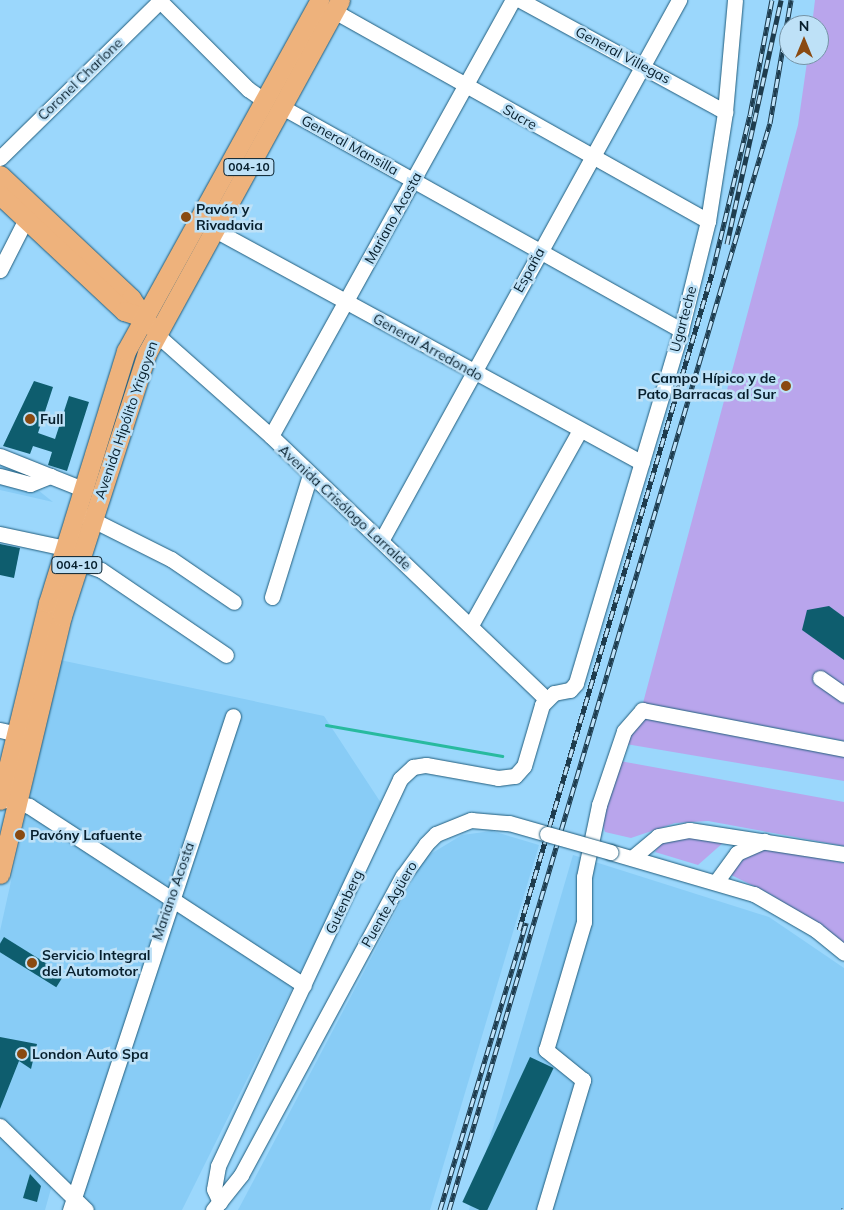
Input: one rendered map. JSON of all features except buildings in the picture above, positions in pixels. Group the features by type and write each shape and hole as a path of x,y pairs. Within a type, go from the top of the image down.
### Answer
{"main road":[{"name":"Avenida Hipólito Yrigoyen","path":"16,734 78,562 84,516 83,489 126,351 142,317 332,4"},
{"name":"Avenida Hipólito Yrigoyen","path":"0,874 6,800 16,734 65,548 84,516 156,334 215,230 273,104"},
{"name":"Avenida Crisólogo Larralde","path":"0,175 131,298 142,317 156,334"},
{"path":"0,195 124,311 142,317"}],"street":[{"name":"General Mansilla","path":"160,0 273,104 541,250 681,330"},
{"name":"Coronel Charlone","path":"0,158 160,0"},
{"name":"Mariano Acosta","path":"271,436 513,0"},
{"name":"General Villegas","path":"520,0 726,112"},
{"name":"España","path":"381,541 679,0"},
{"name":"Ugarteche","path":"546,699 576,684 681,330 708,221 726,112 735,0"},
{"name":"Sucre","path":"332,4 466,86 708,221"},
{"path":"0,270 26,218"},
{"name":"General Arredondo","path":"215,230 642,463"},
{"name":"Avenida Crisólogo Larralde","path":"156,334 271,436 310,475 471,625 546,699"},
{"path":"471,625 580,430"},
{"path":"0,456 83,489"},
{"path":"272,597 310,475"},
{"path":"0,476 30,484 50,476"},
{"path":"84,516 171,559 234,602"},
{"path":"0,534 65,548"},
{"path":"78,562 101,570 226,655"},
{"path":"820,678 844,695"},
{"name":"Gutenberg","path":"217,1206 214,1189 218,1166 405,772 426,765 498,778 514,776 524,766 546,699"},
{"path":"544,1210 583,1080 546,1050 584,922 584,877 599,804 624,731 642,710 844,749"},
{"name":"Mariano Acosta","path":"72,1204 170,899 234,716"},
{"path":"6,800 170,899 304,985"},
{"name":"Puente Agüero","path":"217,1206 241,1175 412,860 436,834 453,827 471,820 509,823 716,882 783,910 844,953"},
{"path":"632,858 658,836 680,831 711,830 844,854"},
{"path":"716,882 737,853 765,840"},
{"path":"0,1126 72,1204 86,1210"}],"shaded area":[{"path":"815,0 844,0 844,741 643,703 798,125 807,65 829,65 829,15 813,15"},
{"path":"0,464 14,471 53,502 0,490"},
{"path":"60,660 324,716 383,806 182,1210 94,1210 56,1171 45,1210 0,1210 0,931"},
{"path":"645,718 844,756 844,781 626,744 630,733"},
{"path":"620,761 844,802 844,846 708,821 675,823 631,838 605,832 602,822"},
{"path":"492,831 539,845 430,1210 238,1210 424,858 462,835"},
{"path":"687,835 724,842 698,865 655,852 660,844"},
{"path":"768,848 844,863 844,943 770,894 729,874 750,853"},
{"path":"573,855 769,917 844,968 844,1210 469,1210"}],"waterway":[{"path":"326,725 502,756"}],"railway":[{"path":"519,930 712,274 750,115 772,0"},
{"path":"727,244 781,0"},
{"path":"449,1210 770,123 791,0"},
{"path":"440,1210 526,923"}],"place":[{"name":"Pavón y Rivadavia","path":"186,217"},
{"name":"Campo Hípico y de Pato Barracas al Sur","path":"786,386"},
{"name":"Full","path":"30,419"},
{"name":"Pavóny Lafuente","path":"20,835"},
{"name":"Servicio Integral del Automotor","path":"32,963"},
{"name":"London Auto Spa","path":"22,1054"}]}
